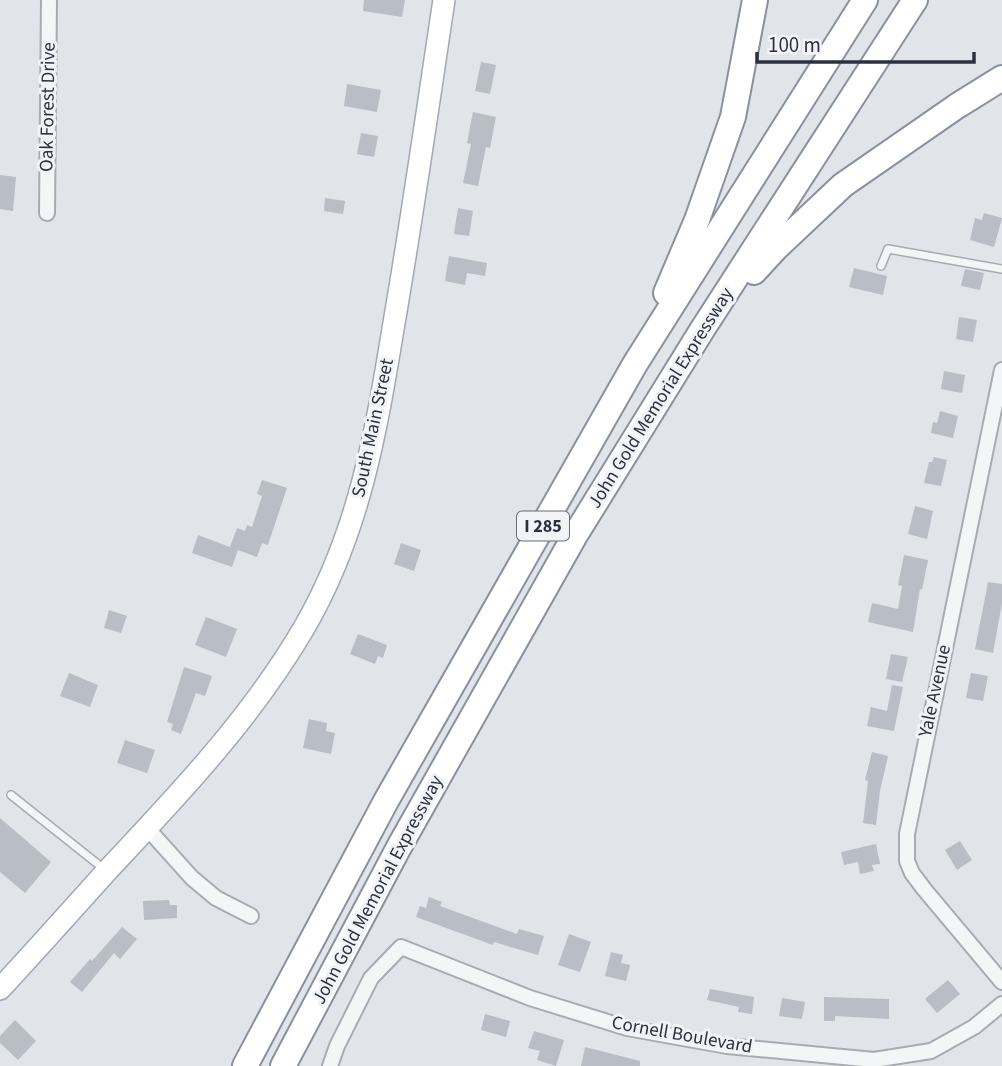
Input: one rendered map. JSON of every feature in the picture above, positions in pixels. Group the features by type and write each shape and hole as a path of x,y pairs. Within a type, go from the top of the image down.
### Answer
{"highway":[{"path":"635,364 697,220 733,117 755,0"},
{"name":"John Gold Memorial Expressway","path":"245,1066 386,801 635,364 865,0"},
{"name":"John Gold Memorial Expressway","path":"284,1066 399,847 574,537 702,330 915,0"},
{"path":"702,330 776,248 843,185 1002,78"}],"main road":[{"name":"South Main Street","path":"6,978 148,830 232,734 286,657 315,608 339,557 357,507 375,436 444,0"}],"street":[{"name":"Oak Forest Drive","path":"47,213 49,0"},
{"name":"Yale Avenue","path":"1002,370 922,757 906,848 912,873 923,889 1002,982"},
{"path":"148,830 192,878 216,898 251,916"},
{"name":"Cornell Boulevard","path":"330,1066 337,1046 371,978 401,947 530,998 627,1028 727,1046 861,1059 874,1060 931,1051 974,1027 1002,1004"}],"lane":[{"path":"881,265 888,249 1002,269"},
{"path":"12,795 107,872"}],"building":[{"path":"364,0 405,0 402,17 363,11"},
{"path":"481,62 496,65 490,94 475,91"},
{"path":"347,84 381,90 377,112 344,106"},
{"path":"473,112 496,117 490,148 486,147 478,186 463,183 471,144 467,143"},
{"path":"361,133 378,136 374,157 357,154"},
{"path":"0,175 16,177 13,211 0,209"},
{"path":"325,198 345,201 343,214 324,211"},
{"path":"458,208 473,211 469,236 454,234"},
{"path":"984,213 1002,218 994,247 970,240 975,218 982,220"},
{"path":"449,256 487,263 485,276 467,273 465,285 445,281"},
{"path":"854,268 887,276 883,295 849,287"},
{"path":"965,269 984,273 980,290 961,286"},
{"path":"959,317 977,320 973,342 956,339"},
{"path":"944,371 965,375 962,393 941,389"},
{"path":"940,411 958,416 953,438 931,433 933,422 937,423"},
{"path":"934,457 947,460 941,486 924,483 929,462 932,462"},
{"path":"262,480 287,488 268,545 262,543 257,557 238,550 232,567 192,553 198,535 230,547 237,528 245,531 247,525 252,527 262,496 257,494"},
{"path":"915,506 933,511 927,539 908,534"},
{"path":"401,543 421,550 414,571 394,564"},
{"path":"904,555 928,560 913,632 868,622 872,603 898,609 902,586 898,585"},
{"path":"988,582 1002,584 1002,603 993,653 975,649"},
{"path":"109,610 127,616 121,633 104,628"},
{"path":"206,617 237,629 226,657 195,645"},
{"path":"358,634 387,645 383,658 378,656 375,664 350,654"},
{"path":"891,654 908,657 902,682 886,679"},
{"path":"184,667 212,676 205,696 196,693 181,734 171,730 173,724 167,722"},
{"path":"69,673 98,685 90,707 60,696"},
{"path":"971,673 988,676 983,701 966,698"},
{"path":"892,685 903,687 894,731 867,726 871,707 887,711"},
{"path":"309,719 327,723 326,731 335,733 331,754 303,748"},
{"path":"125,740 155,750 147,773 117,763"},
{"path":"872,752 888,756 876,825 863,823 868,781 865,780"},
{"path":"0,818 51,862 25,893 0,872"},
{"path":"960,841 972,860 957,870 945,850"},
{"path":"876,844 880,864 872,865 874,871 860,874 858,862 844,865 841,852"},
{"path":"429,897 442,902 440,906 517,934 519,929 544,936 538,955 494,942 493,945 416,917 420,906 426,908"},
{"path":"169,900 170,905 177,905 177,918 144,920 143,901"},
{"path":"122,927 137,939 120,959 114,953 82,992 70,982"},
{"path":"569,934 591,942 580,972 558,965"},
{"path":"611,952 623,955 621,963 630,965 626,981 605,976"},
{"path":"948,980 960,994 937,1013 925,999"},
{"path":"710,989 754,997 752,1014 738,1012 739,1007 707,1000"},
{"path":"824,997 889,999 889,1019 835,1016 835,1021 824,1021"},
{"path":"782,998 805,1002 802,1019 779,1016"},
{"path":"485,1014 510,1021 506,1037 481,1030"},
{"path":"15,1020 36,1041 18,1060 0,1043 0,1036"},
{"path":"534,1031 564,1040 556,1066 537,1060 540,1051 528,1048"},
{"path":"585,1047 640,1061 640,1066 581,1066"}]}
